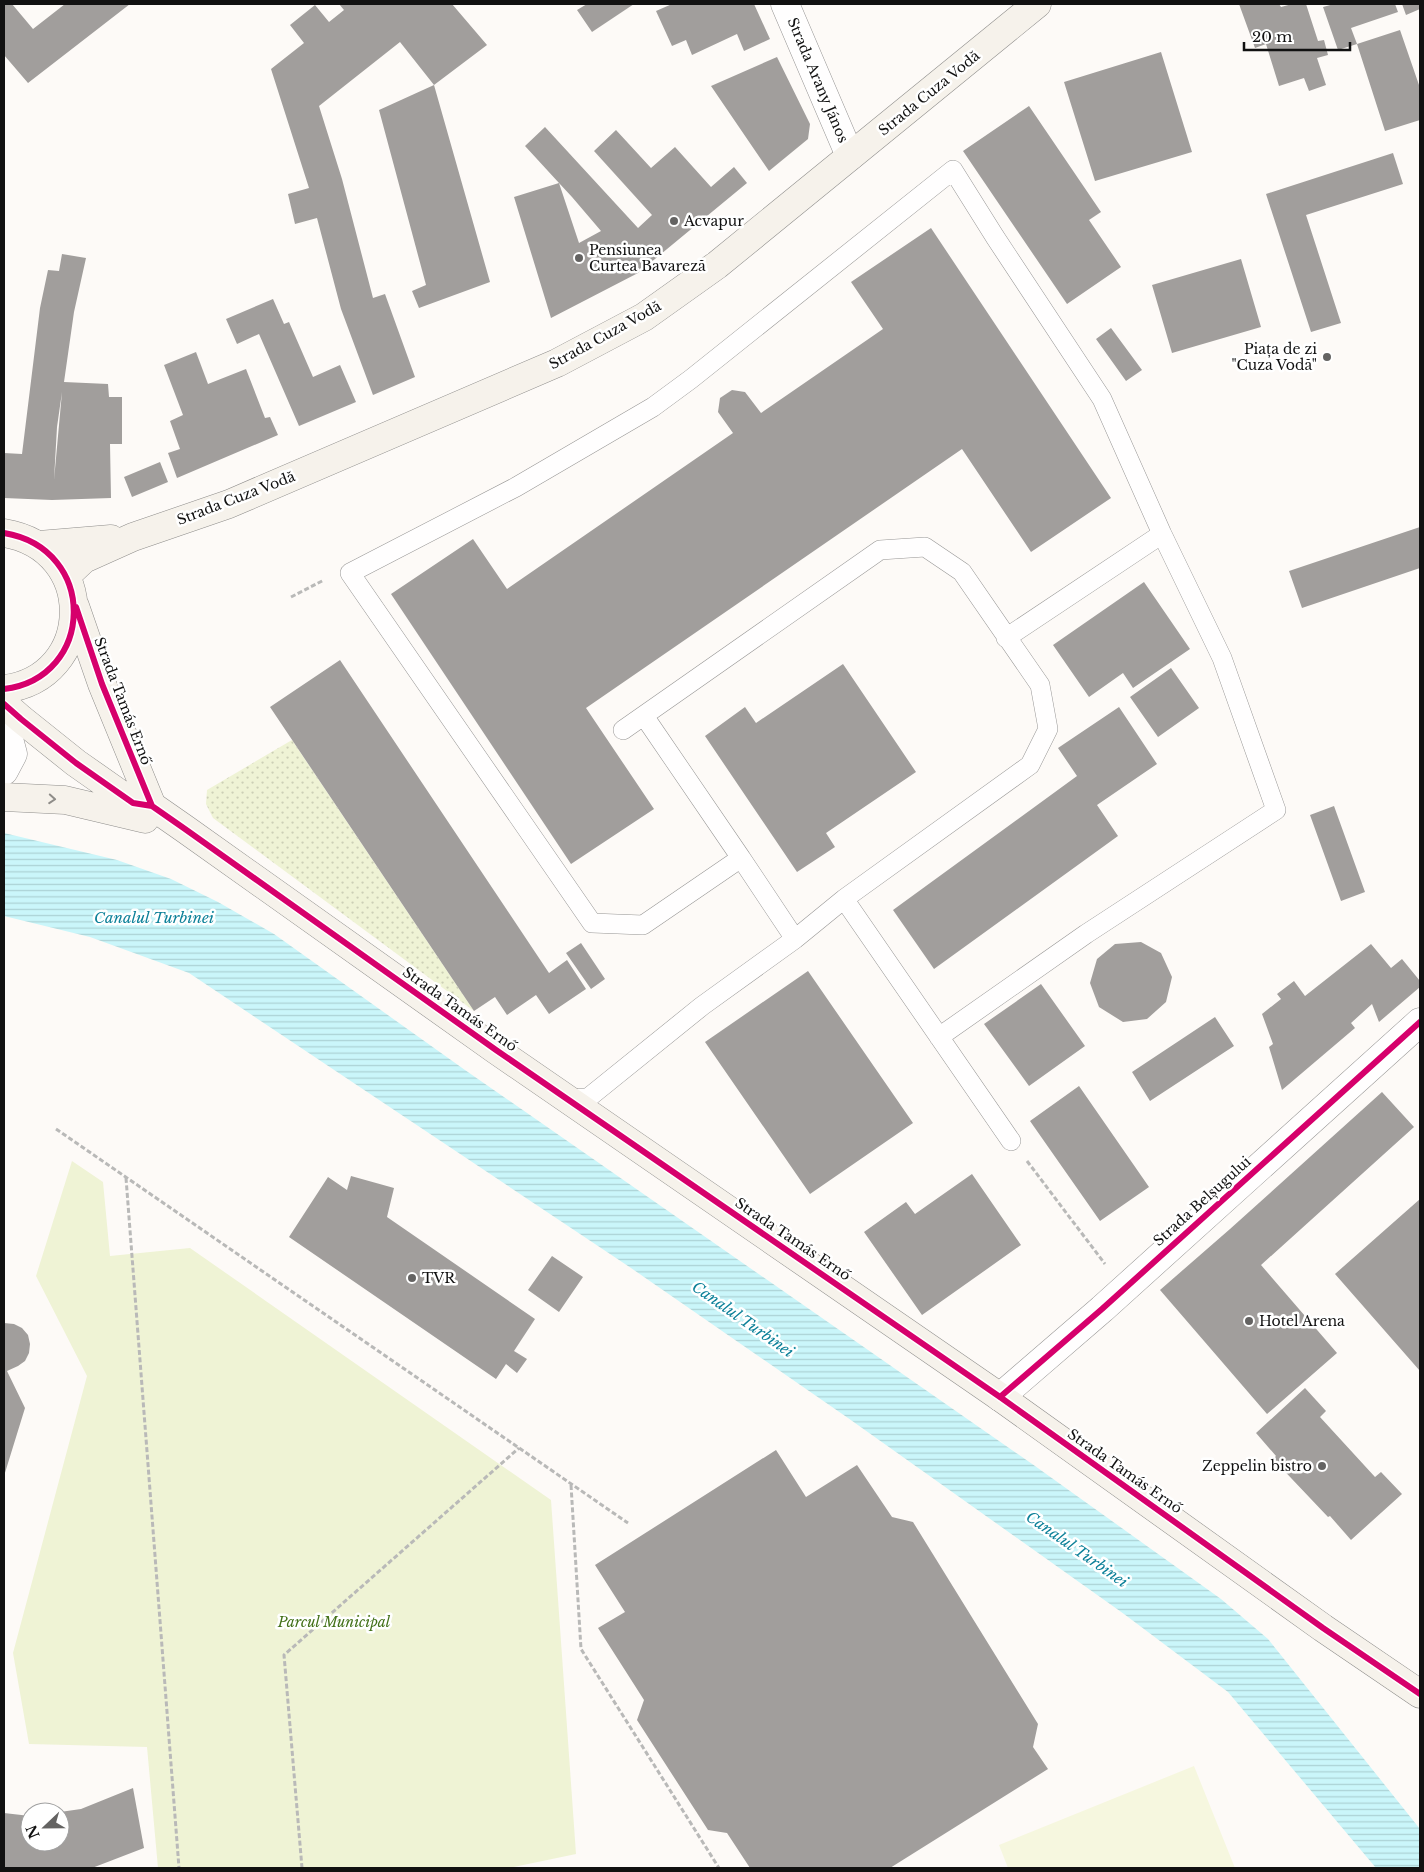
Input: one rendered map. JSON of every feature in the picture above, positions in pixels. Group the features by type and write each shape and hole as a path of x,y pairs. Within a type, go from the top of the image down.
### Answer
{"main road":[{"name":"Strada Cuza Vodă","path":"66,576 84,559 133,537 247,496 557,363 635,321 718,265 1037,4"},
{"path":"4,533 21,536 39,545"},
{"name":"Strada Cuza Vodă","path":"39,545 133,537"},
{"name":"Strada Tamás Ernő","path":"39,545 55,559 72,589 74,603 102,684 152,806"},
{"path":"4,689 17,687 42,675 61,656 72,630 74,603"},
{"name":"Strada Tamás Ernő","path":"4,704 62,752 133,803 152,806 566,1099 1000,1397 1323,1628 1420,1694"},
{"path":"4,797 65,800 185,829"}],"street":[{"name":"Strada Arany János","path":"785,4 850,156"},
{"path":"4,725 13,754 4,771"},
{"name":"Strada Belșugului","path":"1000,1397 1106,1305 1420,1022"}],"lane":[{"path":"740,858 643,925 592,923 350,573 516,487 617,426 653,407 691,379 953,170 1102,399 1162,534 1222,658 1276,810 1086,934 938,1037"},
{"path":"1006,638 1162,534"},
{"path":"566,1099 588,1098 702,1006 795,939 844,899 1030,765 1048,729 1040,685 962,572 925,547 880,550 623,730"},
{"path":"644,716 795,939"},
{"path":"844,899 1011,1141"}],"path":[{"path":"291,597 336,572 350,573"},
{"path":"56,1129 628,1523"},
{"path":"1011,1141 1106,1266"},
{"path":"126,1177 179,1868"},
{"path":"302,1868 284,1655 519,1448"},
{"path":"571,1484 581,1649 719,1868"}],"green space":[{"path":"292,740 474,1011 213,818 206,804 207,790"},
{"name":"Parcul Municipal","path":"72,1161 103,1182 110,1256 190,1248 551,1500 576,1854 509,1868 158,1868 147,1747 29,1744 13,1653 87,1376 36,1276"},
{"path":"1194,1766 1235,1868 1008,1868 999,1845"}],"water":[{"name":"Canalul Turbinei","path":"4,833 117,860 171,879 218,902 274,934 465,1070 1035,1466 1221,1599 1268,1639 1420,1829 1420,1868 1376,1868 1228,1692 1124,1614 848,1418 631,1268 189,973 90,937 4,916"}],"building":[{"path":"4,4 12,4 33,29 65,4 130,4 28,83 4,55"},
{"path":"339,4 452,4 487,45 434,85 400,42 319,106 342,179 373,298 385,294 415,377 373,395 341,309 317,218 295,224 288,194 309,188 271,69 304,43 290,25 315,5 329,22 344,10"},
{"path":"587,4 634,4 592,32 577,10"},
{"path":"672,4 754,4 770,39 744,51 737,34 692,55 686,40 672,46 656,11"},
{"path":"1239,4 1279,4 1281,7 1292,4 1306,4 1318,41 1324,40 1328,55 1317,58 1326,85 1309,91 1304,78 1279,86 1266,44 1255,48"},
{"path":"1334,4 1395,4 1398,12 1351,28 1357,44 1338,50 1323,7"},
{"path":"1402,4 1420,4 1420,9 1406,15"},
{"path":"1400,30 1420,85 1420,120 1385,131 1357,44"},
{"path":"1161,52 1192,152 1095,181 1064,82"},
{"path":"777,57 810,124 808,139 769,171 711,86"},
{"path":"434,85 490,282 419,308 412,291 426,285 379,110"},
{"path":"1029,106 1101,212 1089,220 1121,267 1067,304 963,151"},
{"path":"545,127 638,228 652,215 594,151 616,130 651,168 675,147 711,187 734,167 747,183 638,273 551,318 514,197 559,183 525,146","holes":["559,183 572,197 601,231 579,243"]},
{"path":"1393,153 1403,184 1306,215 1341,323 1311,332 1266,194"},
{"path":"931,228 1111,498 1031,552 962,449 586,708 654,809 571,864 391,594 473,539 507,589 733,433 718,412 720,398 732,390 745,392 761,413 883,329 851,282"},
{"path":"62,254 86,258 74,312 64,382 108,384 109,397 122,397 122,444 110,444 111,498 52,500 4,498 4,453 22,454 40,308 48,270 59,271","holes":["62,392 54,480 57,427"]},
{"path":"1241,259 1261,327 1172,353 1152,285"},
{"path":"273,299 284,324 289,322 313,377 340,365 356,402 299,426 259,334 237,344 226,319"},
{"path":"1111,328 1142,370 1126,381 1096,339"},
{"path":"196,352 208,384 246,369 265,418 270,417 278,435 177,478 168,453 180,449 170,421 183,415 164,365"},
{"path":"160,462 168,482 132,497 124,477"},
{"path":"1420,527 1420,568 1302,608 1289,571"},
{"path":"1144,582 1190,649 1133,688 1123,673 1089,697 1053,645"},
{"path":"340,660 549,973 567,960 586,989 549,1014 536,995 507,1015 495,997 474,1011 270,707"},
{"path":"843,664 916,772 826,833 835,847 797,872 705,736 745,707 756,723"},
{"path":"1171,668 1199,708 1158,737 1130,697"},
{"path":"1119,707 1157,764 1097,805 1118,836 934,969 893,910 1077,776 1058,748"},
{"path":"1334,806 1365,892 1341,901 1310,815"},
{"path":"1141,942 1161,953 1172,977 1166,1002 1147,1019 1123,1022 1099,1007 1090,983 1097,959 1115,944"},
{"path":"581,943 605,979 591,989 566,953"},
{"path":"1371,944 1391,968 1402,959 1420,981 1420,987 1379,1022 1372,1004 1351,1023 1355,1028 1282,1090 1269,1047 1273,1044 1262,1014 1281,999 1277,994 1294,981 1305,996"},
{"path":"808,971 913,1123 810,1194 705,1042"},
{"path":"1041,984 1085,1046 1029,1086 984,1024"},
{"path":"1215,1017 1234,1046 1150,1101 1132,1072"},
{"path":"1079,1086 1149,1187 1100,1221 1030,1121"},
{"name":"Hotel Arena","path":"1382,1092 1414,1127 1261,1265 1337,1353 1267,1414 1160,1290"},
{"path":"972,1174 1021,1245 922,1315 864,1232 906,1202 915,1214"},
{"name":"TVR","path":"351,1176 394,1188 387,1217 535,1319 514,1351 527,1359 517,1373 506,1364 496,1379 289,1237 328,1177 347,1190"},
{"path":"1420,1199 1420,1371 1335,1274"},
{"path":"552,1256 583,1277 559,1312 528,1290"},
{"path":"4,1323 14,1324 22,1328 28,1335 30,1344 29,1353 25,1361 7,1371 25,1408 4,1476"},
{"path":"1305,1388 1326,1411 1320,1417 1375,1477 1381,1472 1402,1494 1351,1540 1330,1516 1328,1517 1273,1459 1276,1456 1256,1433"},
{"path":"776,1450 806,1497 857,1465 892,1517 913,1522 1038,1724 1033,1747 1048,1769 890,1868 750,1868 727,1833 708,1830 637,1720 644,1700 598,1628 625,1612 595,1565"},
{"path":"133,1788 144,1848 92,1868 4,1868 4,1813 20,1815 20,1852 70,1852 70,1811 81,1809"}],"cycle path":[{"path":"4,533 35,544 57,563 70,586 74,613 69,639 56,662 34,680 4,689"},
{"path":"76,607 102,684 152,806"},
{"path":"4,704 76,763 133,803 152,806 496,1050 1000,1397 1323,1628 1420,1694"},
{"path":"1000,1397 1102,1309 1420,1022"}],"place":[{"name":"Acvapur","path":"674,221"},
{"name":"Pensiunea Curtea Bavareză","path":"579,258"},
{"name":"Piața de zi \"Cuza Vodă\"","path":"1327,357"},
{"name":"TVR","path":"412,1278"},
{"name":"Hotel Arena","path":"1249,1321"},
{"name":"Zeppelin bistro","path":"1322,1466"}]}
